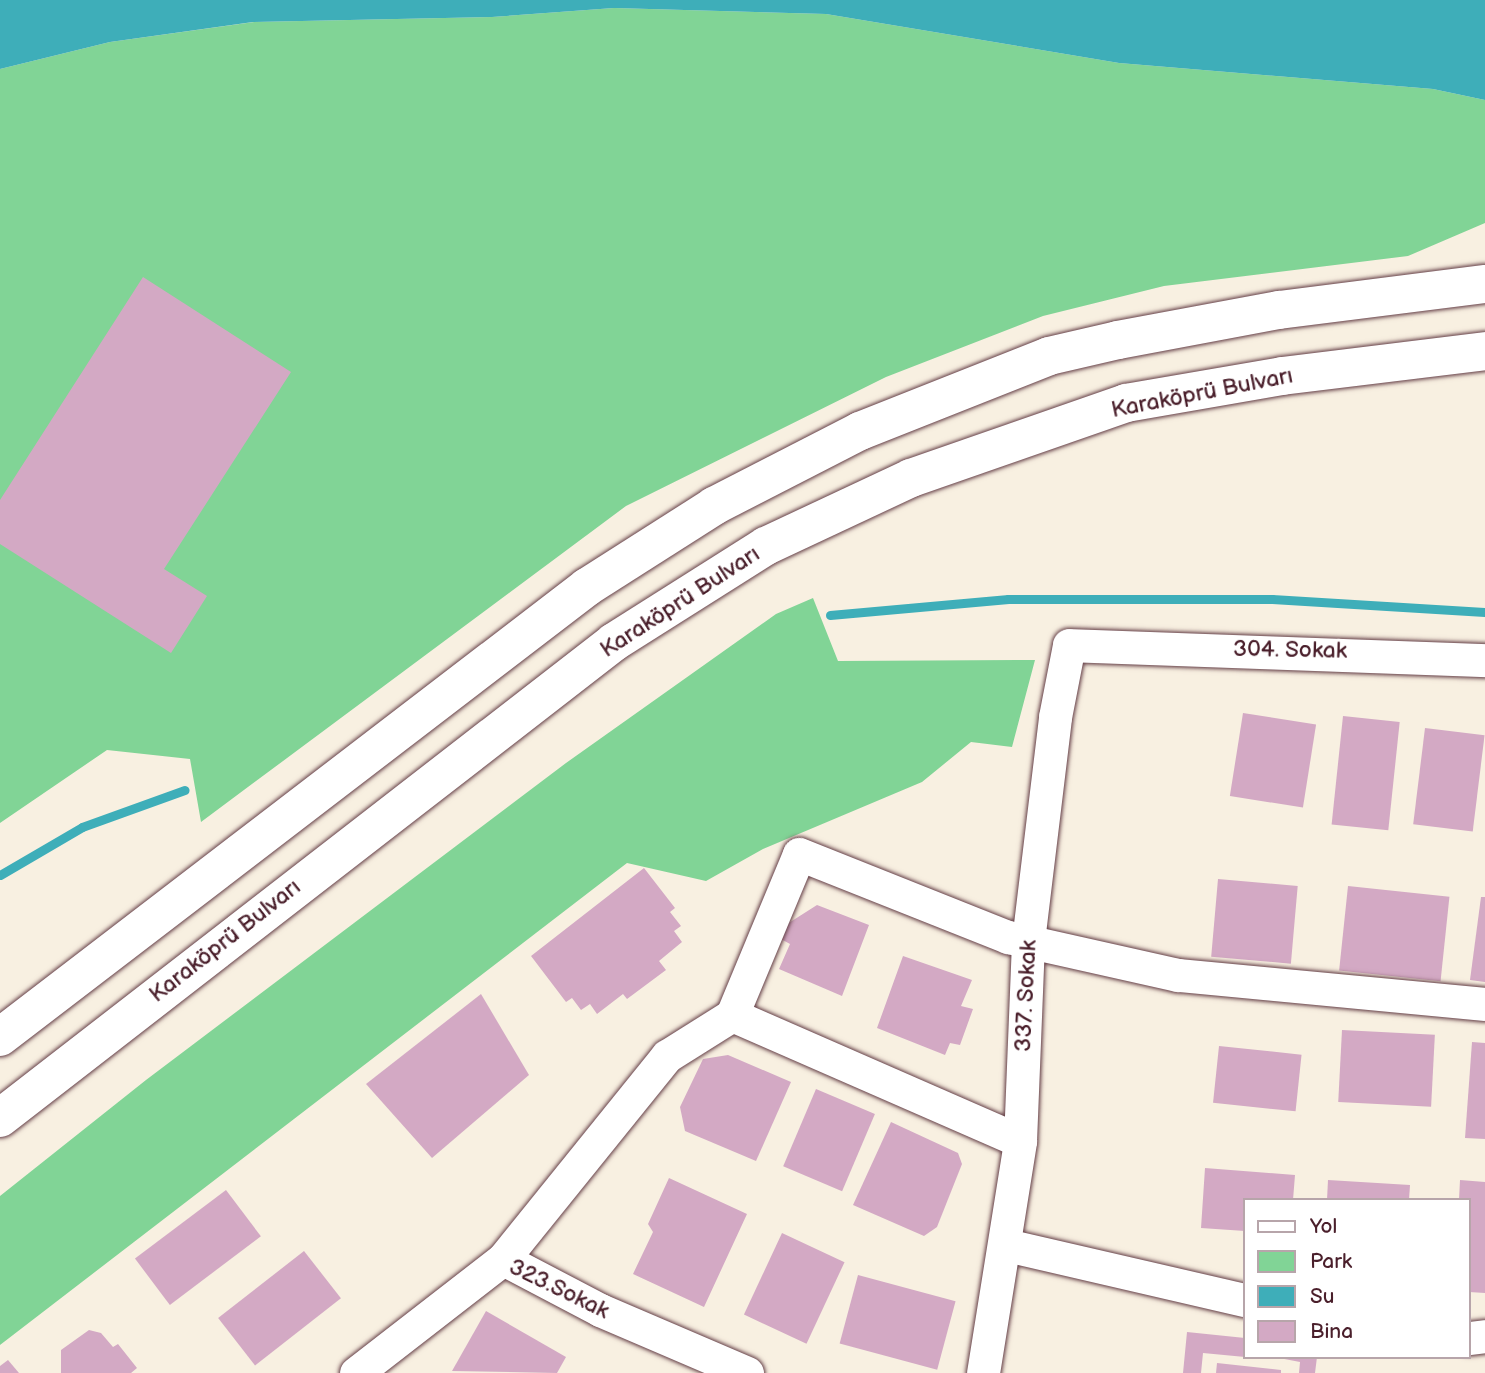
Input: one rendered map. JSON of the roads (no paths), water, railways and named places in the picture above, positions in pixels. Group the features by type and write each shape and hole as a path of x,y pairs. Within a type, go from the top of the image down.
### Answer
{"highway":[{"path":"0,1037 587,587 713,506 860,431 1049,356 1118,340 1279,310 1485,284"},
{"name":"Karaköprü Bulvarı","path":"0,1118 614,642 766,546 911,478 1126,403 1282,376 1485,351"}],"street":[{"name":"337. Sokak","path":"984,1373 1006,1245 1020,1141 1028,941 1055,717 1069,645 1094,645"},
{"name":"304. Sokak","path":"1094,645 1485,660"},
{"path":"503,1259 667,1056 732,1015 799,854 962,921 1028,941 1178,975 1485,1004"},
{"path":"732,1015 1020,1141"},
{"path":"1006,1245 1244,1300"},
{"name":"323.Sokak","path":"356,1373 503,1259 600,1310 747,1373"}],"water":[{"path":"0,0 1485,0 1485,100 1433,89 1119,63 826,14 614,8 492,17 253,22 110,42 0,69"}],"waterway":[{"path":"830,615 1008,599 1272,599 1485,612"},
{"path":"0,875 82,827 185,790"}]}
